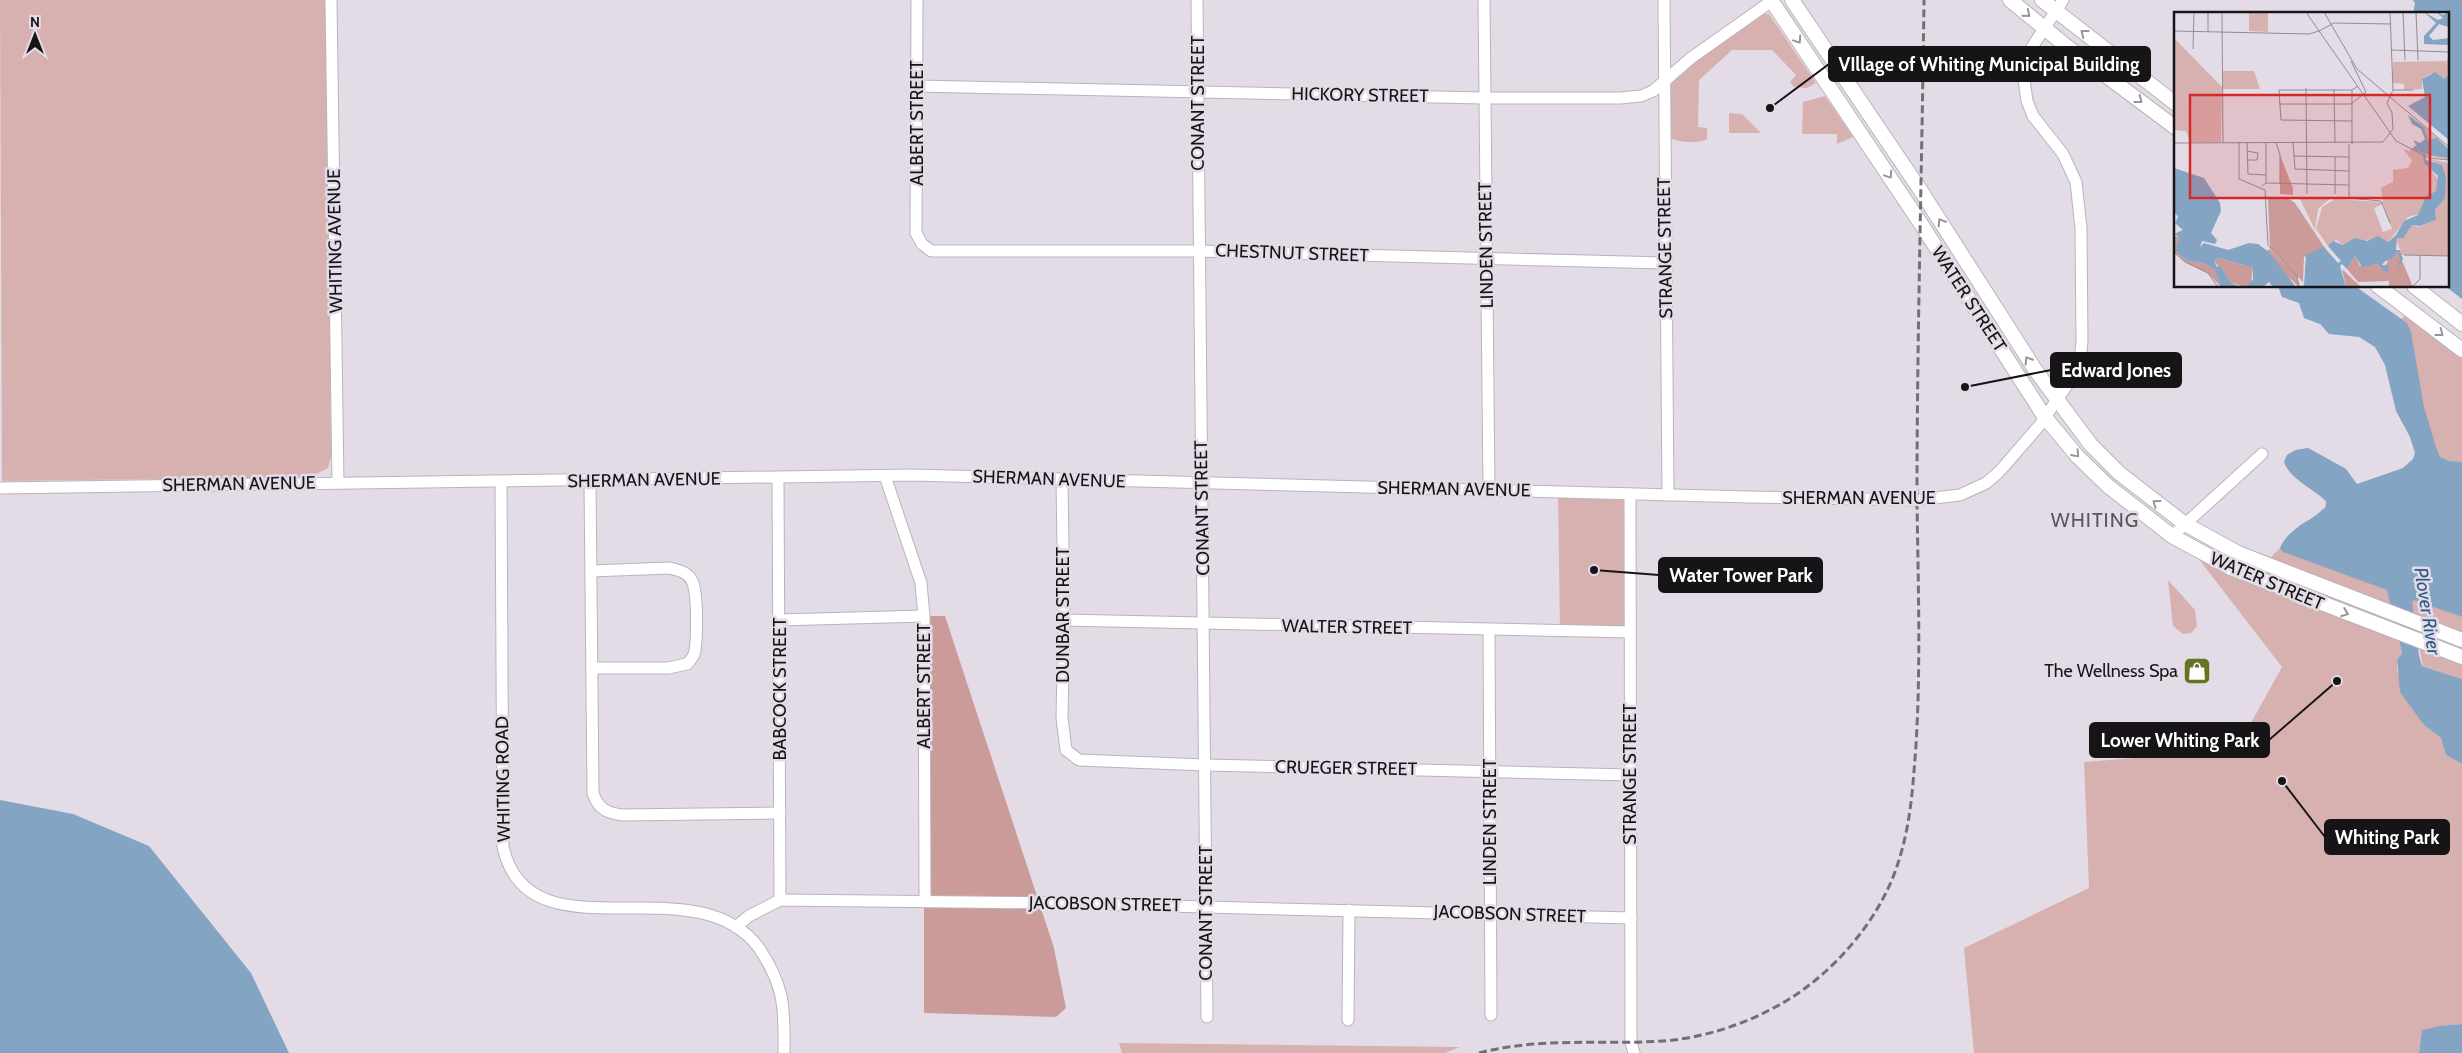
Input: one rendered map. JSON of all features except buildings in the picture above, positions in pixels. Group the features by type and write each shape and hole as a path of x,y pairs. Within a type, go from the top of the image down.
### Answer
{"main road":[{"name":"WATER STREET","path":"1772,0 1921,224 2044,416 2078,457 2108,486 2172,536 2210,558 2250,577 2462,657"},
{"name":"WATER STREET","path":"1792,0 1921,191 2056,400 2091,445 2119,473 2185,524 2217,543 2255,561 2462,640"},
{"path":"2010,0 2174,126"},
{"path":"2042,0 2059,6 2174,102"},
{"path":"2381,288 2462,350"},
{"path":"2417,288 2462,324"}],"street":[{"name":"WHITING AVENUE","path":"331,0 338,483"},
{"name":"ALBERT STREET","path":"917,0 916,233 922,244"},
{"name":"CONANT STREET","path":"1196,0 1207,1017"},
{"name":"LINDEN STREET","path":"1484,0 1489,489"},
{"name":"STRANGE STREET","path":"1664,0 1663,84 1668,495"},
{"name":"HICKORY STREET","path":"917,86 1484,98 1620,98 1641,96 1663,84 1691,58 1772,0"},
{"name":"SHERMAN AVENUE","path":"0,488 885,476 1489,489 1668,495 1917,500 1948,498 1974,490 1992,478 2039,426 2075,373 2081,352 2081,228 2078,190 2072,171 2063,154 2033,116 2025,91 2024,72 2027,57 2059,6"},
{"name":"CHESTNUT STREET","path":"922,244 931,251 1198,250 1665,263"},
{"path":"2172,536 2262,454"},
{"name":"ALBERT STREET","path":"885,476 921,583 924,616 925,901"},
{"name":"BABCOCK STREET","path":"778,477 780,900"},
{"name":"DUNBAR STREET","path":"1062,480 1064,620 1062,718 1066,750"},
{"path":"590,481 593,793 596,803 603,810 622,815 780,814"},
{"name":"WHITING ROAD","path":"501,482 502,847 510,868 522,887 551,903 571,906 684,908 708,914 736,927 754,942 774,973 783,1008 784,1053"},
{"name":"STRANGE STREET","path":"1630,494 1631,918 1632,1042 1634,1053"},
{"path":"591,571 678,570 688,575 692,580 695,594 695,651 687,664 668,668 592,668"},
{"path":"780,620 924,616"},
{"name":"WALTER STREET","path":"1064,620 1630,632"},
{"name":"LINDEN STREET","path":"1489,630 1491,1014"},
{"name":"CRUEGER STREET","path":"1066,750 1079,760 1205,766 1630,775"},
{"name":"JACOBSON STREET","path":"736,927 748,916 780,900 925,901 1631,918"},
{"path":"1348,1020 1349,910"}],"shaded area":[{"path":"0,0 327,0 331,457 328,468 310,477 2,481"},
{"path":"1764,14 1769,14 1816,83 1807,88 1794,87 1790,82 1796,75 1772,50 1732,50 1699,80 1698,127 1707,128 1707,139 1699,142 1688,142 1677,141 1669,137 1668,95 1670,87 1679,72"},
{"path":"1825,96 1853,137 1837,144 1837,134 1802,134 1803,102"},
{"path":"1729,113 1742,114 1761,133 1729,133"},
{"path":"2406,313 2462,356 2462,632 2392,607 2402,653 2397,660 2397,670 2424,725 2441,738 2446,755 2462,764 2462,1024 2422,1030 2419,1053 1974,1053 1964,948 2089,888 2084,762 2236,750 2282,667 2188,545 2251,577 2300,525 2312,519 2325,507 2326,501 2296,478 2287,468 2284,462 2287,455 2296,450 2308,448 2346,469 2357,485 2391,475 2412,460 2416,453 2400,322"},
{"path":"1558,491 1630,494 1630,632 1560,631"},
{"path":"2168,580 2195,610 2197,626 2191,633 2183,634 2173,626"},
{"path":"924,616 945,616 1054,948 1066,1008 1056,1017 924,1013"},
{"path":"2418,641 2462,657 2462,679 2423,666"},
{"path":"1119,1043 1460,1047 1445,1053 1122,1053"}],"water":[{"path":"2413,0 2462,0 2462,299 2448,288 2450,288 2450,12 2413,12 2415,3"},
{"path":"2279,288 2358,288 2407,323 2411,332 2424,407 2436,447 2440,457 2449,461 2462,462 2462,617 2414,600 2412,602 2422,666 2462,679 2462,764 2446,755 2441,738 2424,725 2400,692 2397,660 2402,653 2387,590 2283,552 2280,548 2294,530 2326,507 2326,501 2321,496 2296,478 2287,468 2284,462 2287,455 2296,450 2308,448 2346,469 2357,484 2403,468 2413,459 2415,453 2410,437 2396,411 2385,365 2375,347 2359,337 2329,334 2320,324 2304,318 2299,303 2282,297"},
{"path":"0,800 73,814 149,846 251,973 289,1053 0,1053"},
{"path":"2462,1024 2462,1053 2419,1053 2422,1030"}],"railway":[{"path":"1479,1053 1502,1048 1548,1043 1663,1041 1695,1037 1742,1023 1772,1009 1805,989 1839,958 1869,922 1891,881 1903,846 1909,817 1918,714 1917,437 1924,0"}],"place":[{"name":"VIllage of Whiting Municipal Building","path":"1770,108"},
{"name":"Edward Jones","path":"1965,387"},
{"name":"Water Tower Park","path":"1594,570"},
{"name":"The Wellness Spa","path":"2197,671"},
{"name":"Lower Whiting Park","path":"2337,681"},
{"name":"Whiting Park","path":"2282,781"}],"district":[{"name":"WHITING","path":"2095,520"}],"water label":[{"name":"Plover River","path":"2428,611"}]}
